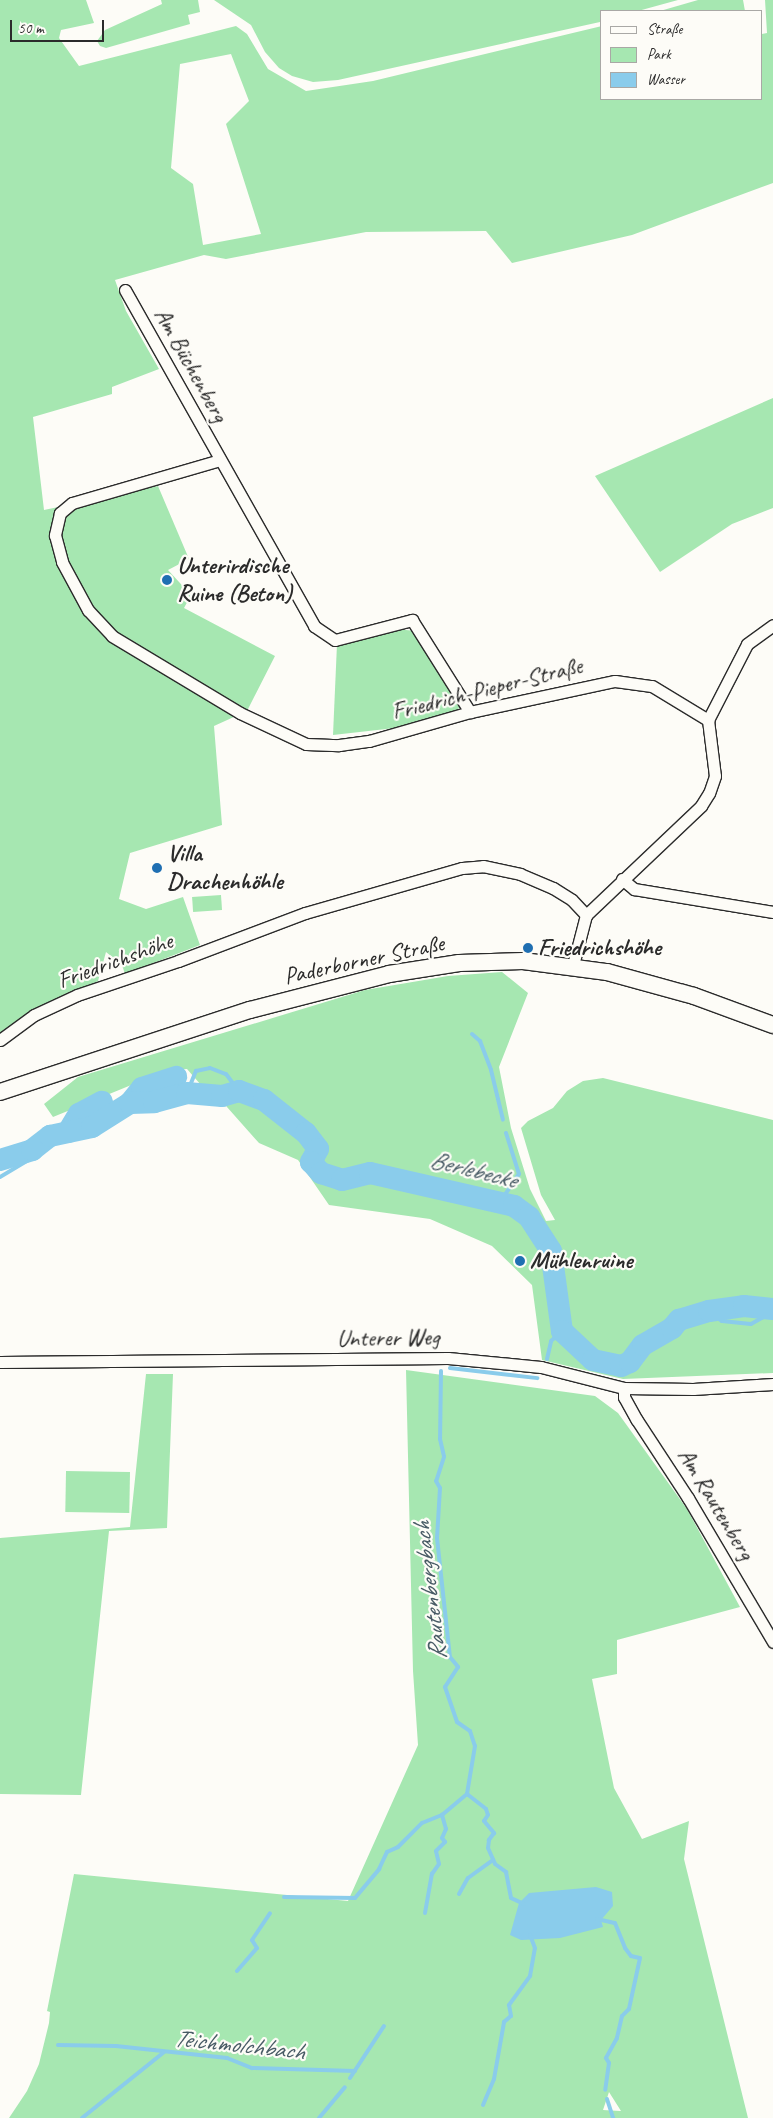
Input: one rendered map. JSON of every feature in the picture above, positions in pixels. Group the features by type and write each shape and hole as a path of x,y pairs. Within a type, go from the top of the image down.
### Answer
{"main road":[{"name":"Paderborner Straße","path":"0,1092 233,1015 389,974 459,963 523,961 573,965 652,983 773,1025"}],"street":[{"name":"Am Büchenberg","path":"125,290 314,626 335,640 412,620 470,712"},
{"name":"Am Büchenberg","path":"56,535 60,514 72,503 220,460"},
{"name":"Friedrich-Pieper-Straße","path":"56,535 62,562 88,610 112,636 128,648 276,732 306,744 339,745 369,741 470,712 616,682 652,686 708,720"},
{"path":"573,965 586,915 701,806 709,793 715,776 708,720 748,644 773,625"},
{"name":"Friedrichshöhe","path":"0,1040 34,1015 77,995 178,962 305,913 462,868 483,866 520,874 553,888 572,900 586,915"},
{"path":"622,879 634,888 773,912"},
{"name":"Unterer Weg","path":"0,1362 448,1358 541,1367 624,1388 693,1389 773,1384"},
{"name":"Am Rautenberg","path":"624,1388 624,1397 637,1420 683,1490 773,1642"}],"green space":[{"path":"0,0 86,0 94,23 61,30 59,38 79,66 236,26 247,34 268,69 306,91 373,81 600,26 600,100 763,100 763,34 767,33 765,0 773,0 773,183 632,235 512,263 486,231 366,232 226,259 204,255 115,280 126,311 159,369 112,387 112,394 33,417 44,510 158,486 189,559 168,570 191,595 184,608 275,656 247,711 214,726 222,825 130,853 119,899 146,909 183,897 200,945 125,974 122,965 106,952 98,981 0,1036","holes":["231,54 249,101 226,124 261,234 203,245 193,184 171,168 180,64"]},
{"path":"161,0 198,0 200,12 188,15 190,24 106,48 100,46 97,41 105,30 162,4"},
{"path":"214,0 678,0 642,10 600,10 600,22 338,80 313,82 292,76 279,68 265,52 251,25"},
{"path":"698,0 743,0 745,10 663,10"},
{"path":"773,398 773,508 732,524 660,572 595,476"},
{"path":"397,629 415,631 459,701 460,706 457,711 395,728 333,735 337,644"},
{"path":"221,895 222,910 193,912 192,897"},
{"path":"502,972 528,993 499,1067 511,1128 530,1189 546,1221 555,1220 541,1195 521,1128 528,1121 553,1108 567,1091 583,1081 603,1078 773,1120 773,1373 623,1379 542,1360 532,1285 492,1246 430,1219 329,1205 298,1160 259,1143 211,1089 201,1085 187,1069 168,1070 53,1117 44,1104 78,1077 365,990 448,976"},
{"path":"406,1370 595,1396 618,1413 687,1509 740,1607 617,1640 617,1674 592,1679 614,1788 642,1839 689,1821 684,1859 748,2118 9,2118 27,2091 39,2064 49,2023 50,2012 47,2011 74,1874 348,1901 418,1745 413,1671","holes":["609,2092 621,2111 603,2110"]},
{"path":"146,1374 173,1374 167,1528 109,1531 81,1795 0,1794 0,1538 130,1527"},
{"path":"66,1471 130,1472 129,1513 65,1512"}],"water":[{"path":"596,1887 612,1892 613,1906 601,1920 603,1927 560,1938 521,1940 510,1935 519,1903 529,1893"}],"waterway":[{"path":"472,1034 480,1041 491,1070 503,1120"},
{"name":"Berlebecke","path":"187,1093 196,1071 210,1068 226,1074 239,1091"},
{"path":"130,1103 142,1088 176,1077"},
{"name":"Berlebecke","path":"0,1160 32,1150 50,1136 92,1127 130,1103 154,1102 187,1093 222,1096 239,1091 264,1100 306,1133 318,1149 311,1162 321,1173 342,1180 370,1173 514,1206 529,1217 551,1251 562,1331 593,1360 621,1366 630,1362 643,1345 672,1328 679,1320 709,1311 744,1306 773,1309"},
{"path":"68,1132 79,1114 102,1102"},
{"path":"500,1202 519,1174 506,1133"},
{"path":"0,1177 33,1157 42,1145"},
{"path":"709,1311 722,1321 751,1324 773,1312"},
{"path":"547,1359 551,1341 562,1331"},
{"path":"450,1368 537,1378"},
{"name":"Rautenbergbach","path":"441,1371 440,1439 444,1457 436,1481 440,1488 437,1538 450,1657 458,1667 445,1687 457,1722 470,1731 475,1746 467,1794 486,1809 488,1815 484,1821 494,1833 489,1840 488,1848 495,1864 506,1872 511,1898 524,1904"},
{"path":"425,1913 432,1874 439,1864 436,1851 445,1842 442,1838 446,1829 442,1815 467,1794"},
{"path":"284,1897 355,1898 379,1869 387,1852 398,1847 422,1823 442,1815"},
{"path":"459,1894 468,1878 493,1860"},
{"path":"237,1971 257,1948 252,1940 270,1913"},
{"name":"Rautenbergbach","path":"597,1919 615,1923 625,1948 631,1956 640,1958 629,2009 622,2016 617,2038 606,2058 609,2063 605,2090"},
{"path":"483,2105 494,2079 504,2022 511,2016 509,2005 530,1976 535,1948 530,1935"},
{"path":"350,2078 384,2026"},
{"name":"Teichmolchbach","path":"58,2045 116,2046 227,2058 252,2068 355,2071"},
{"name":"Teichmolchbach","path":"82,2118 164,2052"},
{"path":"319,2118 345,2087"},
{"name":"Rautenbergbach","path":"607,2099 613,2118"}],"place":[{"name":"Unterirdische Ruine (Beton)","path":"167,580"},
{"name":"Villa Drachenhöhle","path":"157,868"},
{"name":"Friedrichshöhe","path":"528,948"},
{"name":"Mühlenruine","path":"520,1261"}]}
